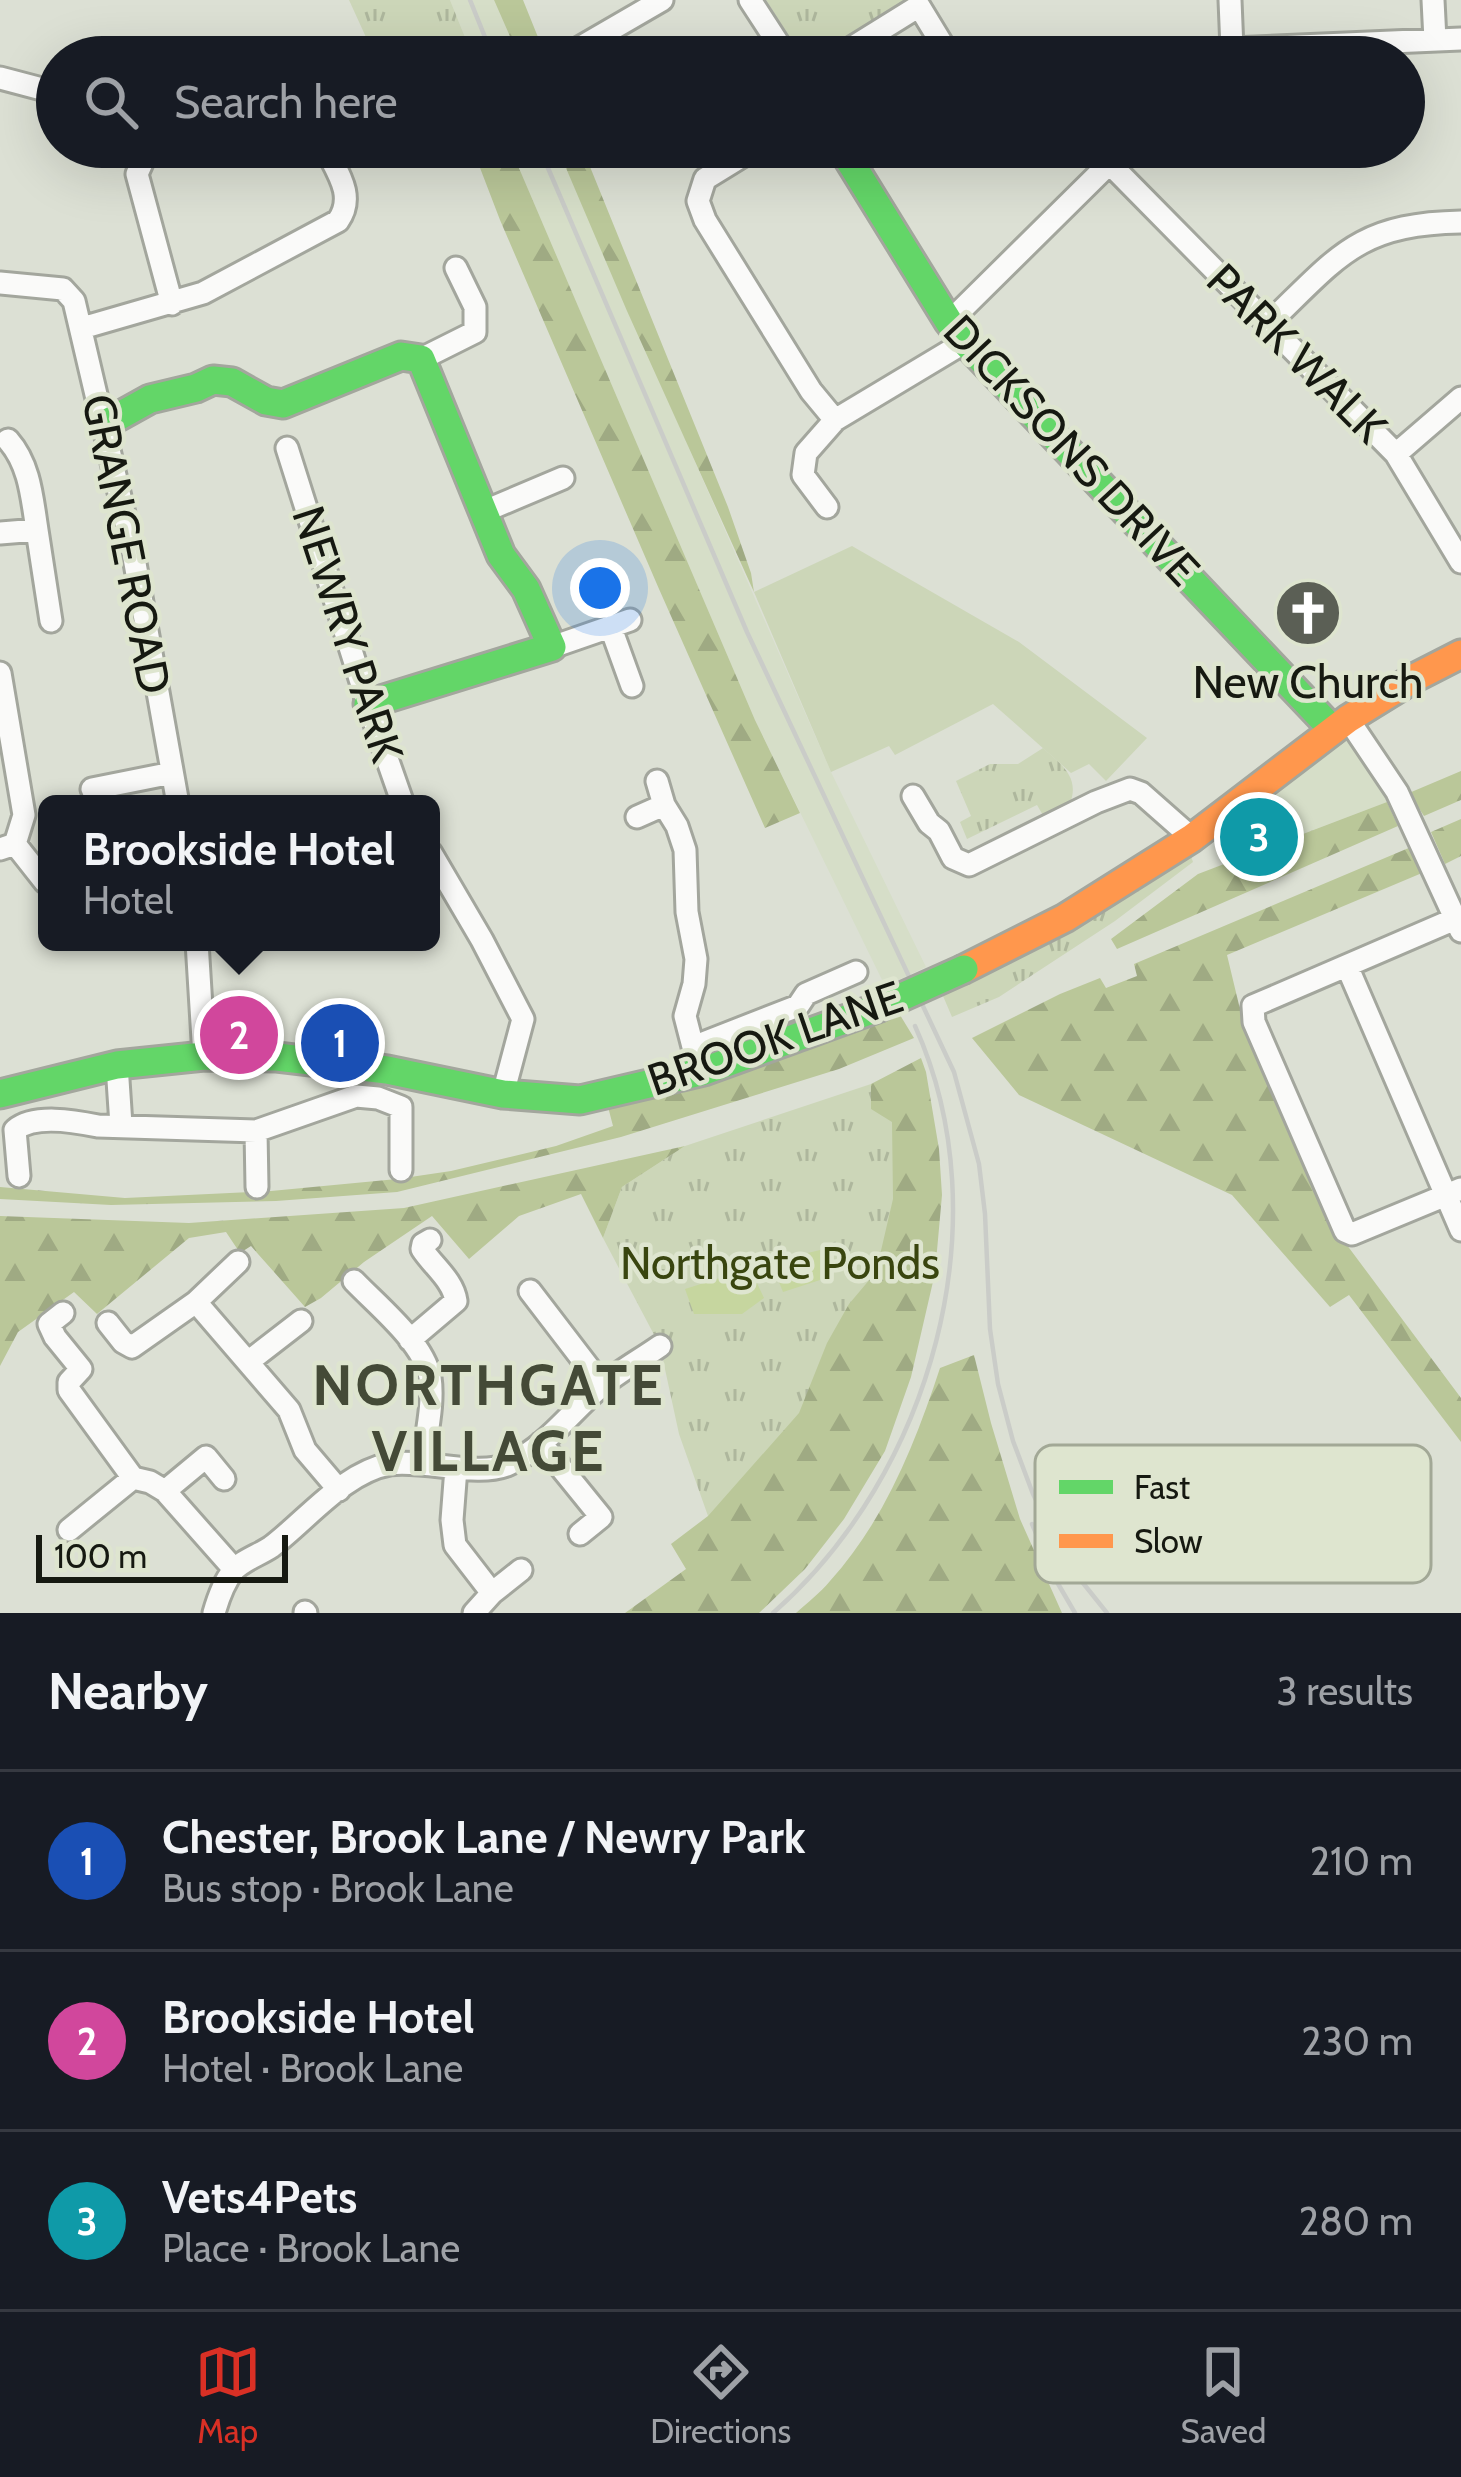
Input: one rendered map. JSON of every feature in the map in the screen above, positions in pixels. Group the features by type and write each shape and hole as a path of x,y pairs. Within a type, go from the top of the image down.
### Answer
{"street":[{"path":"600,36 662,0"},
{"path":"751,0 774,36"},
{"path":"1228,36 1230,0"},
{"path":"1433,0 1435,40"},
{"path":"871,36 919,6 937,36"},
{"path":"1425,41 1461,39"},
{"path":"0,78 36,87"},
{"path":"139,168 172,304"},
{"path":"82,328 203,293 338,221 346,210 347,196 334,168"},
{"path":"723,168 705,179 698,200 705,220 799,372 835,420"},
{"name":"DICKSONS DRIVE","path":"854,168 957,332 1340,725"},
{"path":"827,508 803,475 806,453 835,420 957,332 1105,168"},
{"name":"PARK WALK","path":"1113,168 1396,454 1461,562"},
{"path":"1268,324 1342,252 1359,242 1413,225 1461,222"},
{"path":"105,424 151,399 213,380 232,382 266,401 283,404 401,356 421,359 475,332 476,307 456,268"},
{"name":"GRANGE ROAD","path":"0,283 63,289 74,301 133,552 176,795"},
{"path":"421,359 501,555 526,590 552,647"},
{"path":"1396,454 1461,398"},
{"path":"8,440 29,480 51,621"},
{"name":"NEWRY PARK","path":"298,456 368,704 400,795"},
{"path":"485,511 563,478"},
{"path":"0,533 37,530"},
{"path":"368,704 620,624 632,686"},
{"name":"BROOK LANE","path":"0,1094 117,1065 204,1056 278,1057 387,1070 503,1094 580,1100 699,1059 878,1008 1065,918 1192,838 1340,725 1461,654"},
{"path":"0,673 24,815 8,846 38,875"},
{"path":"1340,725 1397,792 1458,925 1252,1006 1254,1022 1345,1231 1352,1234 1454,1192"},
{"path":"92,789 172,772"},
{"path":"657,781 685,850 687,912 696,959 685,1016 699,1059 798,1006 806,994 856,972"},
{"path":"913,796 938,817 939,831 953,858 969,865 1091,791 1141,793 1192,838"},
{"path":"637,817 664,805"},
{"path":"440,868 523,1019 503,1094"},
{"path":"198,951 204,1056"},
{"path":"1348,966 1454,1192 1461,1230"},
{"path":"117,1065 121,1125"},
{"path":"19,1176 15,1130 25,1122 256,1131 356,1096 378,1097 401,1106 401,1170"},
{"path":"256,1131 257,1187"},
{"path":"410,1340 456,1301 455,1291 422,1249 430,1240"},
{"path":"108,1323 132,1347 196,1302 238,1262"},
{"path":"354,1281 410,1340 429,1372 423,1462"},
{"path":"530,1291 602,1385"},
{"path":"196,1302 290,1410 305,1450 338,1490"},
{"path":"63,1313 50,1324 80,1369 68,1390 133,1478 164,1491 234,1568"},
{"path":"248,1362 301,1321"},
{"path":"214,1613 234,1568 277,1542 367,1472 388,1464 423,1462 456,1468 507,1466 542,1443 602,1385 660,1346"},
{"path":"542,1443 602,1517 580,1534"},
{"path":"164,1491 206,1457 224,1478"},
{"path":"456,1468 455,1545 492,1593"},
{"path":"69,1530 133,1478"},
{"path":"474,1613 521,1570"}],"shaded area":[{"path":"450,0 494,0 510,36 465,36"},
{"path":"519,168 566,168 831,772 926,967 885,986 755,720"},
{"path":"1348,719 1397,792 1387,802 1239,858 1221,817"},
{"path":"820,1250 820,1280 783,1292 771,1262"},
{"path":"726,1276 755,1279 764,1298 742,1314 694,1314 685,1289"}],"green space":[{"path":"349,0 450,0 465,36 365,36"},
{"path":"494,0 523,0 538,36 510,36"},
{"path":"766,0 917,0 861,36 789,36"},
{"path":"480,168 519,168 755,720 800,813 765,828"},
{"path":"566,168 591,168 728,507 754,592"},
{"path":"852,546 1019,642 1147,738 1106,781 1089,764 1071,773 993,704 895,755 889,746 831,772 754,592"},
{"path":"1043,748 1071,779 1070,804 1044,817 1037,805 967,839 960,822 971,816 956,781 990,764 1018,764"},
{"path":"1461,771 1461,800 1424,816 1409,793"},
{"path":"1387,802 1398,826 1117,949 1111,939 1198,874"},
{"path":"1461,819 1461,856 1445,864 1431,832"},
{"path":"1188,847 1193,862 1115,921 999,997 952,1017 940,989"},
{"path":"1411,847 1422,873 1227,955 1239,1005 1332,1225 1461,1398 1461,1442 1349,1295 1330,1307 1232,1195 1019,1095 972,1038 1100,978 1106,988 1137,976 1134,964"},
{"path":"897,1010 914,1038 839,1069 621,1137 397,1192 111,1205 0,1199 0,1187 125,1198 271,1191 451,1171 556,1146 613,1126 607,1103"},
{"path":"921,1058 939,1149 942,1195 935,1273 911,1377 885,1451 844,1519 805,1569 759,1613 625,1613 686,1569 671,1544 708,1516 799,1413 827,1343 849,1304 876,1272 893,1199 892,1122 871,1109 871,1084"},
{"name":"Northgate Ponds","path":"871,1084 934,1177 738,1552 708,1516 679,1434 660,1346 603,1238 622,1187 685,1146"},
{"path":"685,1146 622,1187 603,1238 581,1194 519,1216 469,1259 432,1216 305,1307 251,1246 240,1253 226,1232 189,1238 97,1314 74,1292 18,1332 0,1366 0,1216 189,1223 404,1208"},
{"path":"974,1355 1020,1519 1035,1553 1035,1583 1049,1583 1062,1613 796,1613 826,1585 867,1533 909,1453 940,1368"}],"railway":[{"path":"470,0 485,36"},
{"path":"548,168 747,632 954,1072 979,1164 998,1384 1035,1498"},
{"path":"773,1613 828,1556 874,1490 911,1418 936,1341 950,1261 952,1181 941,1102 915,1026"},
{"path":"1032,1524 1035,1531"},
{"path":"1058,1583 1075,1613"},
{"path":"1083,1583 1107,1613"}],"traffic: fast":[{"path":"854,168 965,342 1333,730"},
{"path":"105,424 150,399 213,380 232,382 266,401 283,404 401,356 421,359 501,555 526,589 552,647 368,704"},
{"path":"877,1008 964,969"},
{"path":"0,1094 117,1065 204,1056 277,1057 387,1070 503,1094 580,1100 704,1071 877,1008"}],"traffic: slow":[{"path":"964,969 1065,918 1192,838 1348,719 1461,654"}],"place":[{"name":"New Church","path":"1308,613"},
{"name":"Vets4Pets","path":"1259,837"},
{"name":"Brookside Hotel","path":"239,1035"},
{"name":"Chester, Brook Lane / Newry Park","path":"340,1043"}],"district":[{"name":"NORTHGATE VILLAGE","path":"489,1418"}]}
